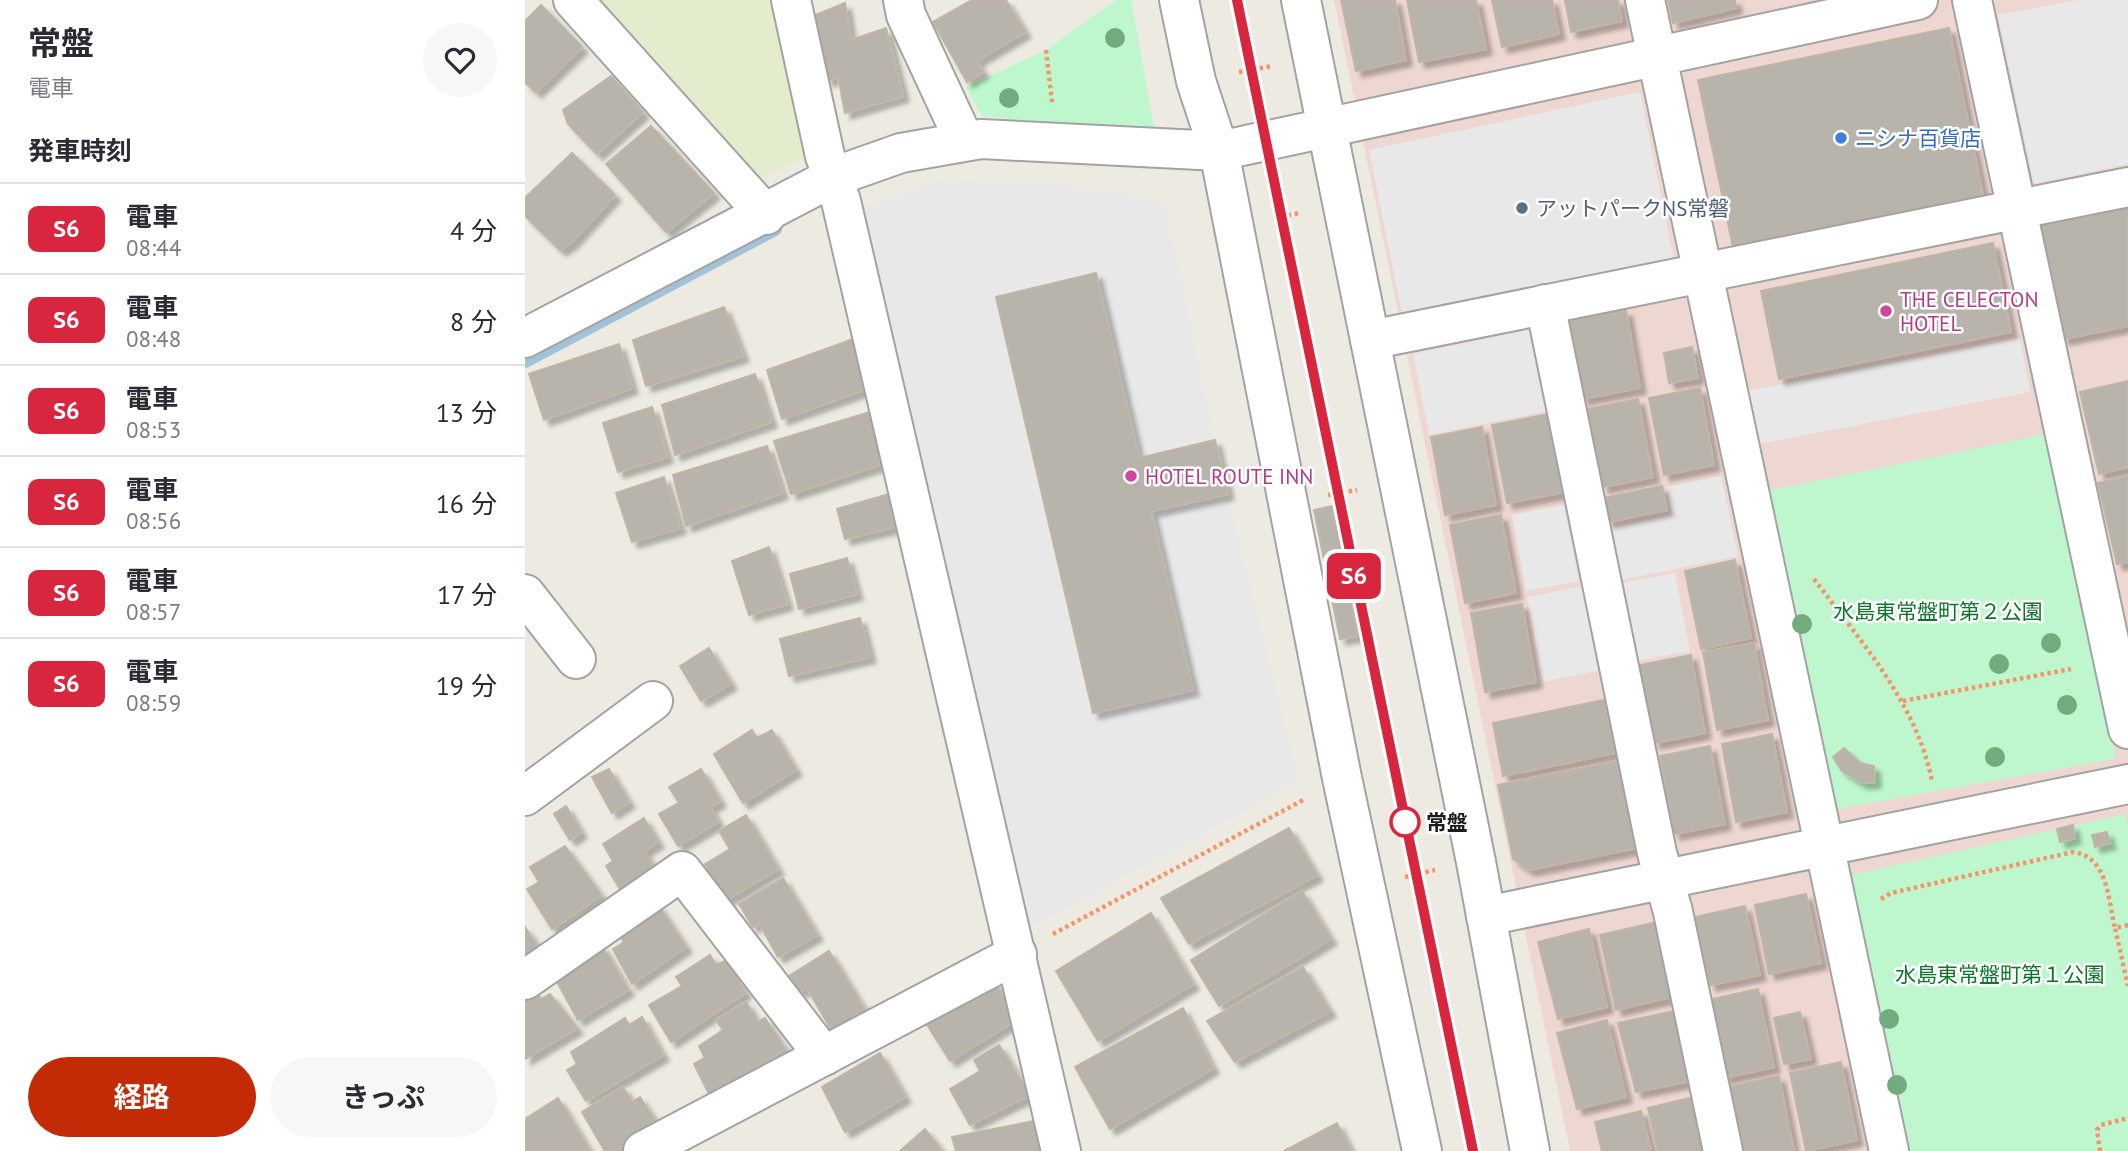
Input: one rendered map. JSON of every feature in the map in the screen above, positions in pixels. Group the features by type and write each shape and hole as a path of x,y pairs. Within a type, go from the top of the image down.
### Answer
{"street":[{"path":"573,0 766,215"},
{"path":"791,0 825,156 833,177 1061,1151"},
{"path":"903,0 906,15 964,140"},
{"path":"1179,0 1196,81 1219,151 1342,778 1422,1151"},
{"path":"1301,0 1486,916 1530,1151"},
{"path":"1645,0 1889,1151"},
{"path":"525,338 766,215 833,177 901,153 964,140 1219,151 1918,0"},
{"path":"1972,0 2128,729"},
{"path":"1370,340 2017,207 2128,187"},
{"path":"1545,304 1723,1151"},
{"path":"525,594 576,659"},
{"path":"525,796 653,701"},
{"path":"1486,916 2128,783"},
{"path":"525,980 682,871 824,1056"},
{"path":"643,1151 1017,954"}],"path":[{"path":"1045,50 1053,111"},
{"path":"1236,73 1283,64"},
{"path":"1268,220 1303,212"},
{"path":"1320,496 1369,487"},
{"path":"1763,564 1789,562 1812,577 1903,701 1927,758 1940,822"},
{"path":"1903,701 2113,660"},
{"path":"1017,954 1342,778"},
{"path":"1880,903 1882,897 1891,893 2073,852 2092,857 2098,865 2128,986"},
{"path":"2115,928 2128,925"},
{"path":"2100,1151 2097,1130 2101,1125 2128,1118"}],"shaded area":[{"path":"1334,0 2128,0 2128,1151 1570,1151"},
{"path":"2078,0 2128,0 2128,164 2034,184 1998,15"},
{"name":"アットパークNS常磐","path":"1640,92 1675,266 1403,320 1369,150"},
{"path":"940,181 1038,182 1152,198 1166,208 1215,440 1139,458 1096,273 996,297 1092,713 1193,690 1151,511 1228,494 1299,781 1029,929 861,208"},
{"path":"1535,329 1552,410 1429,435 1413,354"},
{"path":"2020,338 2030,392 1758,444 1747,391"},
{"path":"1721,476 1738,556 1617,581 1606,529 1672,515 1666,487"},
{"path":"1564,505 1579,581 1526,591 1512,515"},
{"path":"1675,573 1690,651 1637,661 1622,583"},
{"path":"1585,586 1601,670 1543,682 1527,597"}],"green space":[{"path":"595,0 775,0 806,158 758,179"},
{"path":"1116,0 1131,0 1154,126 1145,133 982,116 966,87 1046,50"},
{"name":"水島東常盤町第２公園","path":"2051,433 2116,759 1831,810 1762,492"},
{"name":"水島東常盤町第１公園","path":"2125,814 2128,826 2128,1151 1909,1151 1847,876"}],"building":[{"path":"972,0 1006,0 1025,32 976,61 983,72 967,82 933,22"},
{"path":"1341,0 1395,0 1406,60 1356,71"},
{"path":"1407,0 1476,0 1486,49 1419,62"},
{"path":"1492,0 1552,0 1559,34 1502,47"},
{"path":"1565,0 1618,0 1622,21 1571,32"},
{"path":"1668,0 1735,0 1736,8 1673,23"},
{"path":"845,3 851,40 886,28 903,96 845,113 838,76 827,81 813,16"},
{"path":"541,5 582,47 536,92 525,83 525,21"},
{"name":"ニシナ百貨店","path":"1949,28 1983,196 1733,247 1698,80"},
{"path":"611,76 643,112 597,154 568,124 563,110"},
{"path":"651,126 714,193 666,232 606,164"},
{"path":"572,153 615,195 571,243 560,250 525,216 525,198"},
{"path":"2128,205 2128,326 2063,339 2040,223"},
{"name":"THE CELECTON HOTEL","path":"1993,243 2011,332 1779,379 1761,291"},
{"name":"HOTEL ROUTE INN","path":"1096,273 1139,458 1215,440 1228,494 1151,511 1193,690 1093,713 996,297"},
{"path":"724,307 743,356 646,386 633,340"},
{"path":"1626,310 1640,388 1582,399 1568,321"},
{"path":"853,339 866,389 782,419 767,370"},
{"path":"619,344 632,388 544,420 529,374"},
{"path":"1692,347 1698,378 1669,383 1664,353"},
{"path":"755,374 771,422 675,455 662,405"},
{"path":"2128,381 2128,467 2099,474 2080,392"},
{"path":"1700,388 1714,465 1664,475 1649,398"},
{"path":"1638,399 1653,477 1603,487 1587,409"},
{"path":"652,407 667,457 618,472 603,423"},
{"path":"870,412 888,462 791,494 774,441"},
{"path":"1549,414 1565,492 1507,503 1492,425"},
{"path":"1482,427 1496,505 1445,515 1431,437"},
{"path":"767,446 782,493 686,526 673,475"},
{"path":"2128,476 2128,562 2117,564 2098,483"},
{"path":"664,477 680,528 632,542 616,493"},
{"path":"1662,486 1667,510 1608,522 1603,498"},
{"path":"889,494 895,527 845,539 837,509"},
{"path":"1332,506 1357,636 1340,639 1314,510"},
{"path":"1501,515 1516,593 1465,603 1450,525"},
{"path":"769,547 787,604 749,615 732,561"},
{"path":"847,558 857,594 799,609 790,574"},
{"path":"1735,560 1751,638 1701,649 1685,571"},
{"path":"1522,604 1536,682 1485,692 1471,613"},
{"path":"860,618 870,657 789,676 780,639"},
{"path":"1754,643 1768,720 1717,730 1703,652"},
{"path":"709,648 731,684 701,701 680,666"},
{"path":"1691,655 1705,733 1654,743 1640,665"},
{"path":"1604,700 1615,753 1503,776 1493,723"},
{"path":"752,730 757,738 772,730 796,770 743,803 714,754"},
{"path":"1772,734 1787,812 1736,822 1722,744"},
{"path":"1710,746 1725,824 1674,834 1660,756"},
{"path":"1844,748 1860,763 1874,766 1875,782 1862,783 1842,771 1833,757"},
{"path":"1619,761 1637,848 1529,870 1513,859 1498,785"},
{"path":"609,769 629,802 612,813 592,777"},
{"path":"701,769 720,801 710,807 718,822 678,846 659,814 679,803 669,787"},
{"path":"566,806 581,832 570,840 554,814"},
{"path":"746,815 778,869 726,900 705,864 730,849 719,831"},
{"path":"644,818 658,842 644,851 654,868 620,889 606,866 613,861 603,844"},
{"path":"2073,825 2075,838 2060,842 2057,829"},
{"path":"1289,828 1317,875 1189,944 1161,898"},
{"path":"2107,832 2110,843 2095,847 2092,835"},
{"path":"565,846 601,895 552,929 527,889 539,882 530,867"},
{"path":"783,878 817,935 778,957 759,923 753,927 739,904"},
{"path":"1302,891 1331,939 1219,1006 1191,960"},
{"path":"1806,894 1821,963 1769,974 1755,905"},
{"path":"658,905 686,947 632,984 613,949 624,942 617,929"},
{"path":"1745,906 1760,975 1710,985 1695,917"},
{"path":"1151,913 1193,984 1098,1041 1056,971"},
{"path":"1657,922 1671,997 1616,1010 1600,935"},
{"path":"525,927 538,947 525,956"},
{"path":"1589,929 1607,1007 1558,1019 1538,942"},
{"path":"602,946 628,990 578,1020 555,978"},
{"path":"829,951 866,1012 832,1031 807,988 799,992 789,976"},
{"path":"710,955 716,965 727,960 745,993 671,1042 649,1005 682,986 676,977"},
{"path":"1303,967 1330,1011 1235,1062 1207,1021"},
{"path":"995,982 1016,1020 950,1061 926,1023"},
{"path":"1758,989 1774,1067 1724,1078 1708,1000"},
{"path":"537,993 541,999 550,994 577,1028 525,1059 525,1000"},
{"path":"746,1002 758,1022 765,1018 785,1049 711,1098 694,1064 705,1058 699,1046 723,1030 716,1020"},
{"path":"1183,1008 1213,1068 1110,1129 1075,1067"},
{"path":"1674,1011 1691,1081 1636,1092 1618,1023"},
{"path":"1800,1012 1811,1059 1784,1064 1774,1018"},
{"path":"642,1017 663,1055 586,1101 567,1070 577,1064 571,1052 625,1018 629,1025"},
{"path":"1607,1020 1626,1097 1577,1109 1557,1033"},
{"path":"999,1045 1030,1095 970,1125 950,1089 980,1071 974,1060"},
{"path":"880,1053 905,1097 845,1132 822,1087"},
{"path":"1841,1062 1857,1140 1806,1151 1790,1073"},
{"path":"1779,1076 1794,1151 1741,1151 1728,1087"},
{"path":"623,1087 632,1102 640,1097 658,1125 616,1151 605,1151 582,1112"},
{"path":"1694,1097 1707,1151 1658,1151 1648,1108"},
{"path":"558,1098 590,1151 525,1151 525,1119"},
{"path":"1641,1111 1651,1151 1602,1151 1595,1122"},
{"path":"1034,1121 1041,1151 956,1151 952,1137"},
{"path":"1337,1123 1351,1151 1284,1151"},
{"path":"925,1129 940,1148 937,1151 900,1151"}],"waterway":[{"path":"525,361 775,229"}],"railway":[{"path":"1237,0 1473,1151"}],"train":[{"name":"S6","path":"1237,0 1473,1151"}],"place":[{"name":"ニシナ百貨店","path":"1841,138"},
{"name":"アットパークNS常磐","path":"1522,208"},
{"name":"THE CELECTON HOTEL","path":"1886,311"},
{"name":"HOTEL ROUTE INN","path":"1131,476"},
{"name":"常盤","path":"1405,822"}]}
